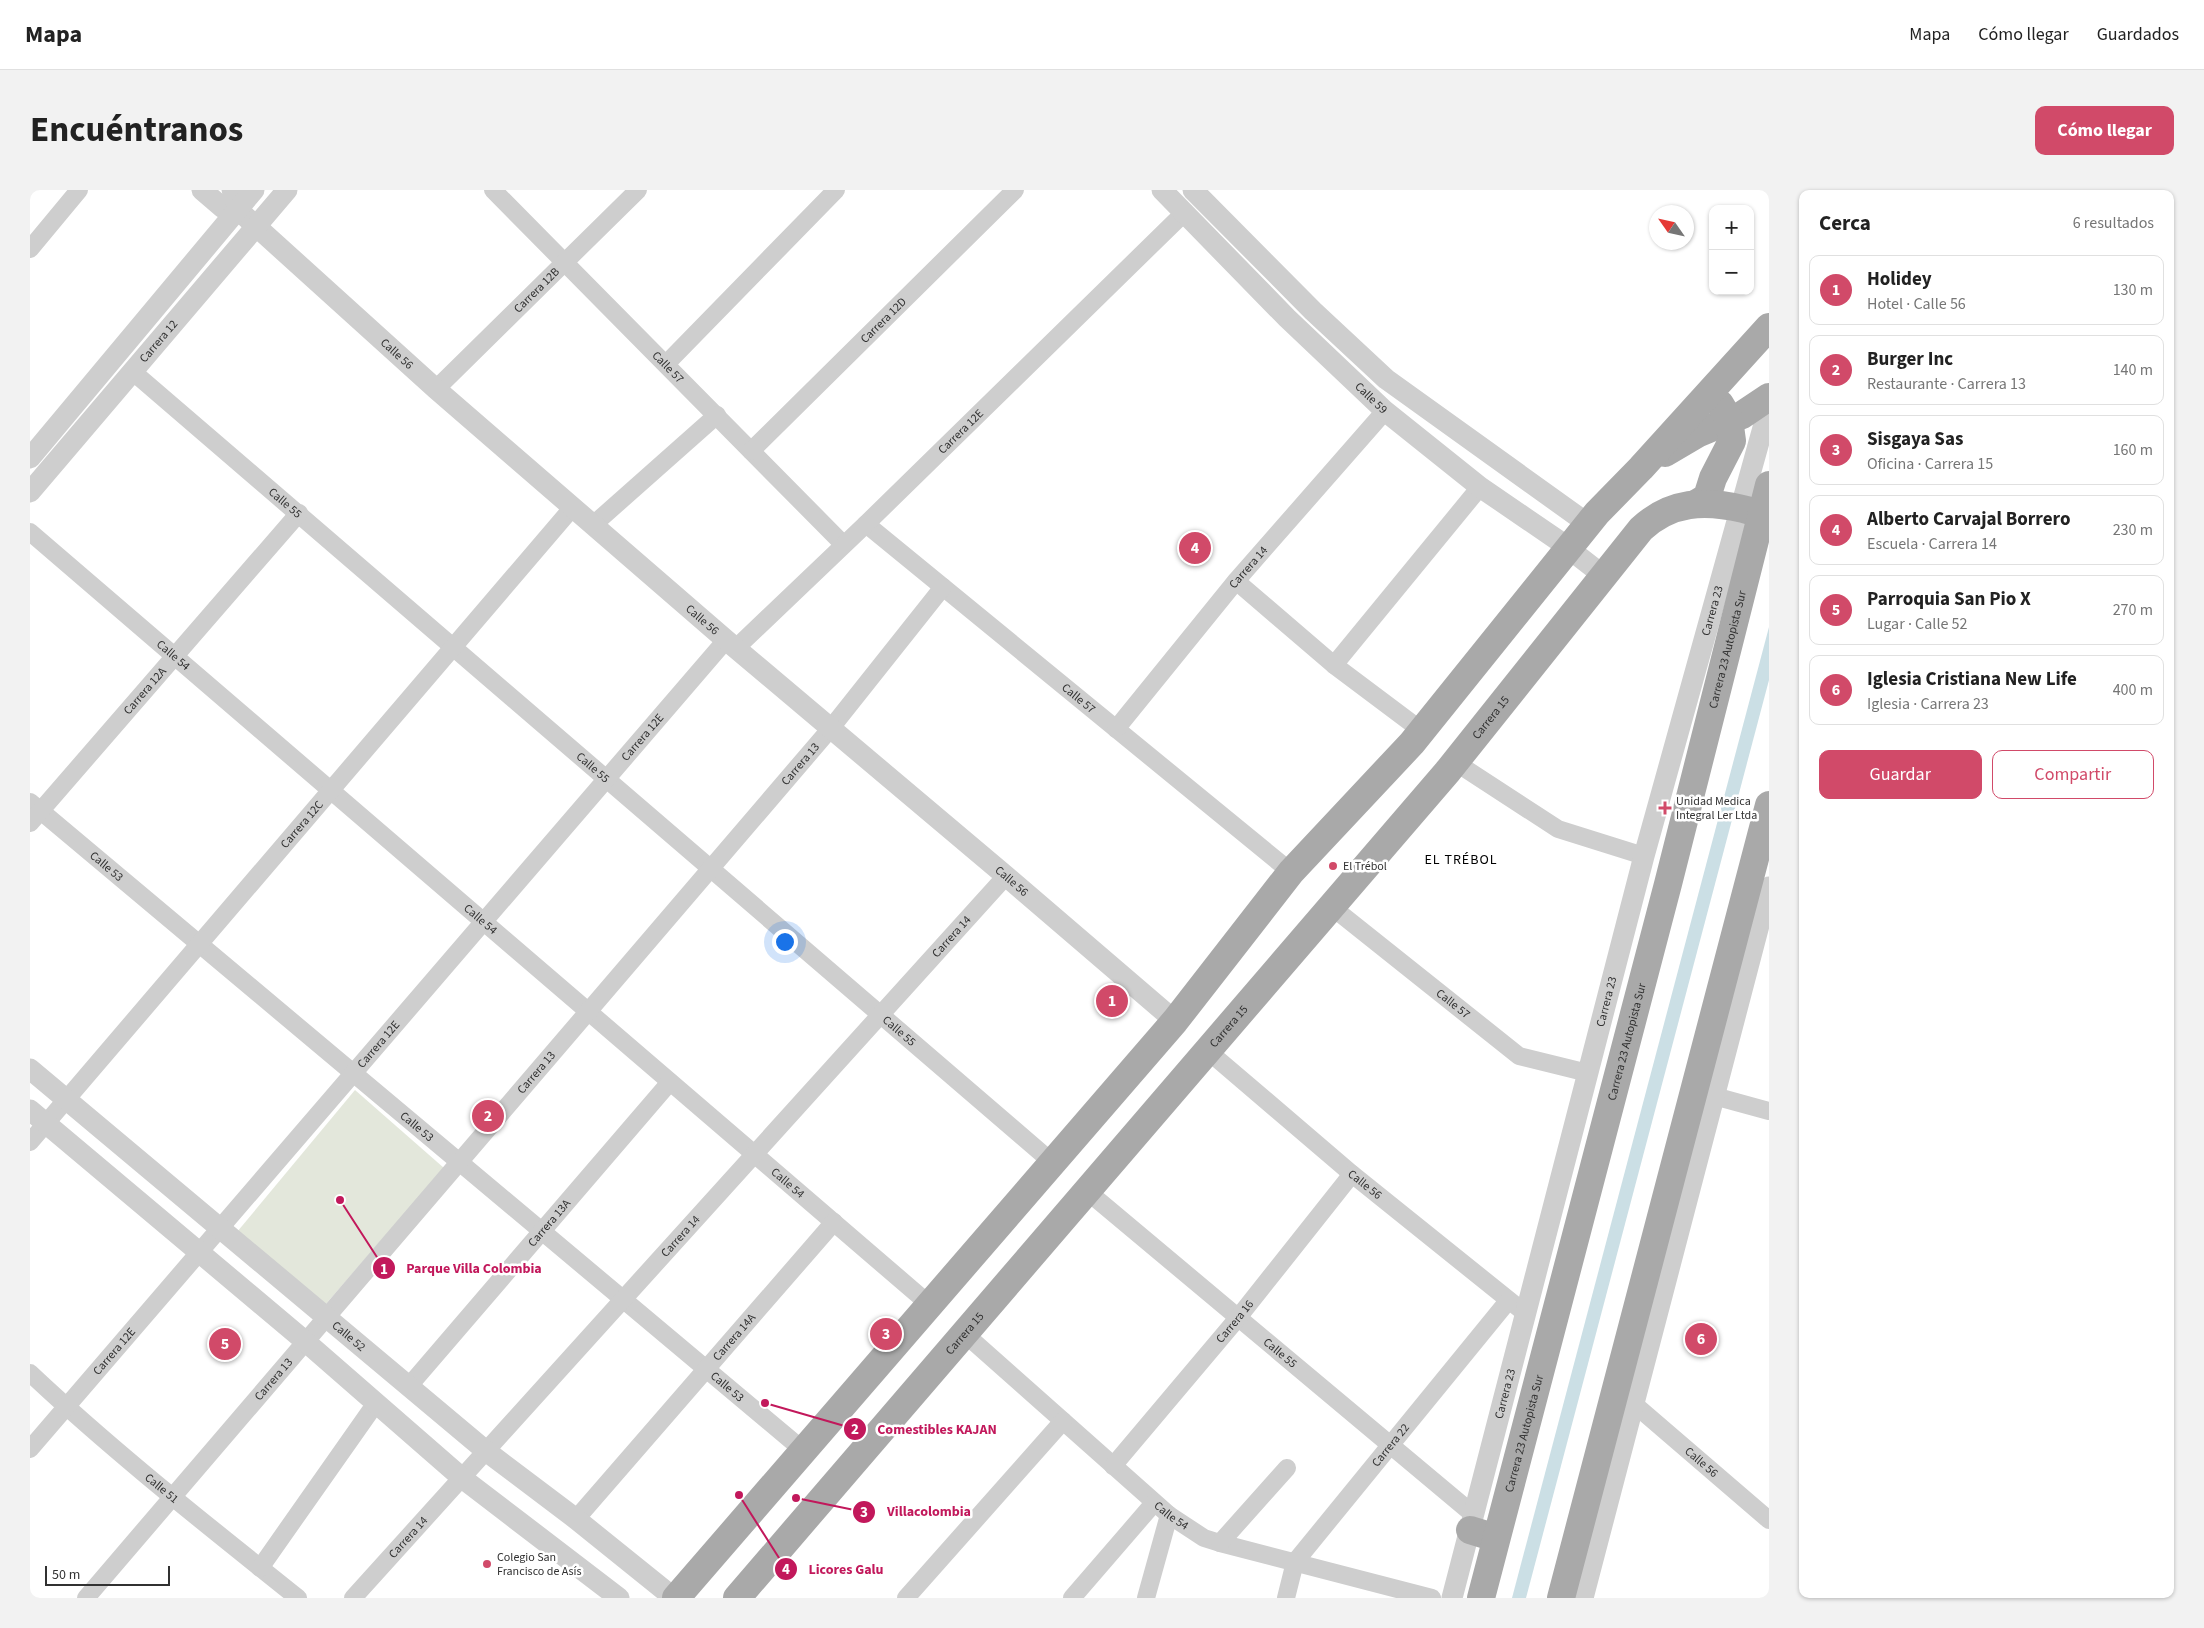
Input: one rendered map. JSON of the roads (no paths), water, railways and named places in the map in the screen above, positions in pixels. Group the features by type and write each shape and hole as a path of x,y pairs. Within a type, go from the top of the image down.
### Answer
{"main road":[{"path":"675,1598 1175,1021 1291,872 1422,732 1588,524 1769,327"},
{"path":"1697,503 1707,497 1713,478 1732,441 1729,419 1712,389"},
{"path":"1641,468 1686,440 1729,419 1742,415 1769,397"},
{"name":"Carrera 23 Autopista Sur","path":"1481,1598 1758,513 1769,484"},
{"name":"Carrera 15","path":"738,1598 1332,908 1454,762 1650,520 1676,506 1697,503 1758,513"},
{"path":"1561,1598 1769,804"},
{"path":"1703,1056 1715,1093"},
{"path":"1673,1172 1702,1144"},
{"path":"1472,1522 1496,1538"}],"street":[{"path":"30,249 79,190"},
{"name":"Calle 56","path":"202,190 223,208 240,195 256,226 436,389 731,644 1175,1021"},
{"name":"Carrera 12","path":"30,492 287,190"},
{"name":"Calle 57","path":"493,190 566,261 843,544"},
{"name":"Carrera 12B","path":"436,389 638,190"},
{"path":"666,364 836,190"},
{"name":"Carrera 12D","path":"751,451 1015,190"},
{"name":"Calle 59","path":"1162,190 1287,318 1378,404 1480,487 1569,549 1604,576"},
{"name":"Calle 59","path":"1193,190 1313,311 1386,379 1588,524"},
{"name":"Carrera 12","path":"30,458 240,195"},
{"name":"Carrera 12E","path":"30,1449 221,1230 607,779 731,644 866,524 1185,212"},
{"name":"Calle 55","path":"132,371 1053,1162"},
{"path":"1378,404 1386,379"},
{"name":"Carrera 14","path":"1116,730 1378,404"},
{"name":"Carrera 23","path":"1452,1598 1644,856 1758,513 1769,406"},
{"path":"593,525 717,415"},
{"path":"1334,665 1480,487"},
{"name":"Carrera 12C","path":"30,1142 38,1117 66,1100 573,507"},
{"name":"Carrera 12A","path":"34,812 175,656 299,513"},
{"name":"Calle 57","path":"866,524 1291,872"},
{"name":"Calle 54","path":"30,532 930,1305"},
{"path":"1236,581 1334,665 1422,732"},
{"name":"Carrera 13","path":"86,1598 712,869 831,728 943,587"},
{"path":"1454,762 1558,829 1644,856"},
{"name":"Calle 53","path":"34,812 199,944 804,1451"},
{"name":"Carrera 14","path":"353,1598 1006,876"},
{"path":"1583,1598 1769,887"},
{"name":"Calle 57","path":"1332,908 1519,1056 1588,1073"},
{"name":"Calle 56","path":"1208,1051 1352,1174 1525,1314"},
{"name":"Calle 52","path":"30,1069 486,1451 576,1519 675,1598"},
{"name":"Carrera 13A","path":"410,1386 670,1082"},
{"path":"1715,1093 1769,1111"},
{"path":"38,1117 306,1342 462,1478 619,1598"},
{"name":"Carrera 16","path":"1112,1466 1237,1319 1352,1174"},
{"name":"Calle 55","path":"1088,1191 1237,1319 1391,1444 1472,1522"},
{"name":"Carrera 14A","path":"576,1519 834,1222"},
{"name":"Carrera 22","path":"1286,1598 1294,1562 1508,1301"},
{"name":"Calle 54","path":"965,1334 1154,1503 1204,1538 1432,1598"},
{"name":"Calle 51","path":"30,1373 66,1407 173,1498 298,1598"},
{"path":"260,1568 376,1403"},
{"name":"Calle 56","path":"1634,1404 1768,1516"},
{"path":"906,1598 1063,1421"},
{"path":"1220,1543 1288,1468"},
{"path":"1072,1598 1154,1503"},
{"path":"1146,1598 1169,1515"}],"place":[{"name":"Alberto Carvajal Borrero","path":"1195,548"},
{"name":"Unidad Medica Integral Ler Ltda","path":"1665,808"},
{"name":"El Trébol","path":"1333,866"},
{"name":"Holidey","path":"1112,1001"},
{"name":"Burger Inc","path":"488,1116"},
{"name":"Parque Villa Colombia","path":"340,1200"},
{"name":"Sisgaya Sas","path":"886,1334"},
{"name":"Iglesia Cristiana New Life","path":"1701,1339"},
{"name":"Parroquia San Pio X","path":"225,1344"},
{"name":"Comestibles KAJAN","path":"765,1403"},
{"name":"Licores Galu","path":"739,1495"},
{"name":"Villacolombia","path":"796,1498"},
{"name":"Colegio San Francisco de Asís","path":"487,1564"}],"district":[{"name":"EL TRÉBOL","path":"1461,860"}]}
